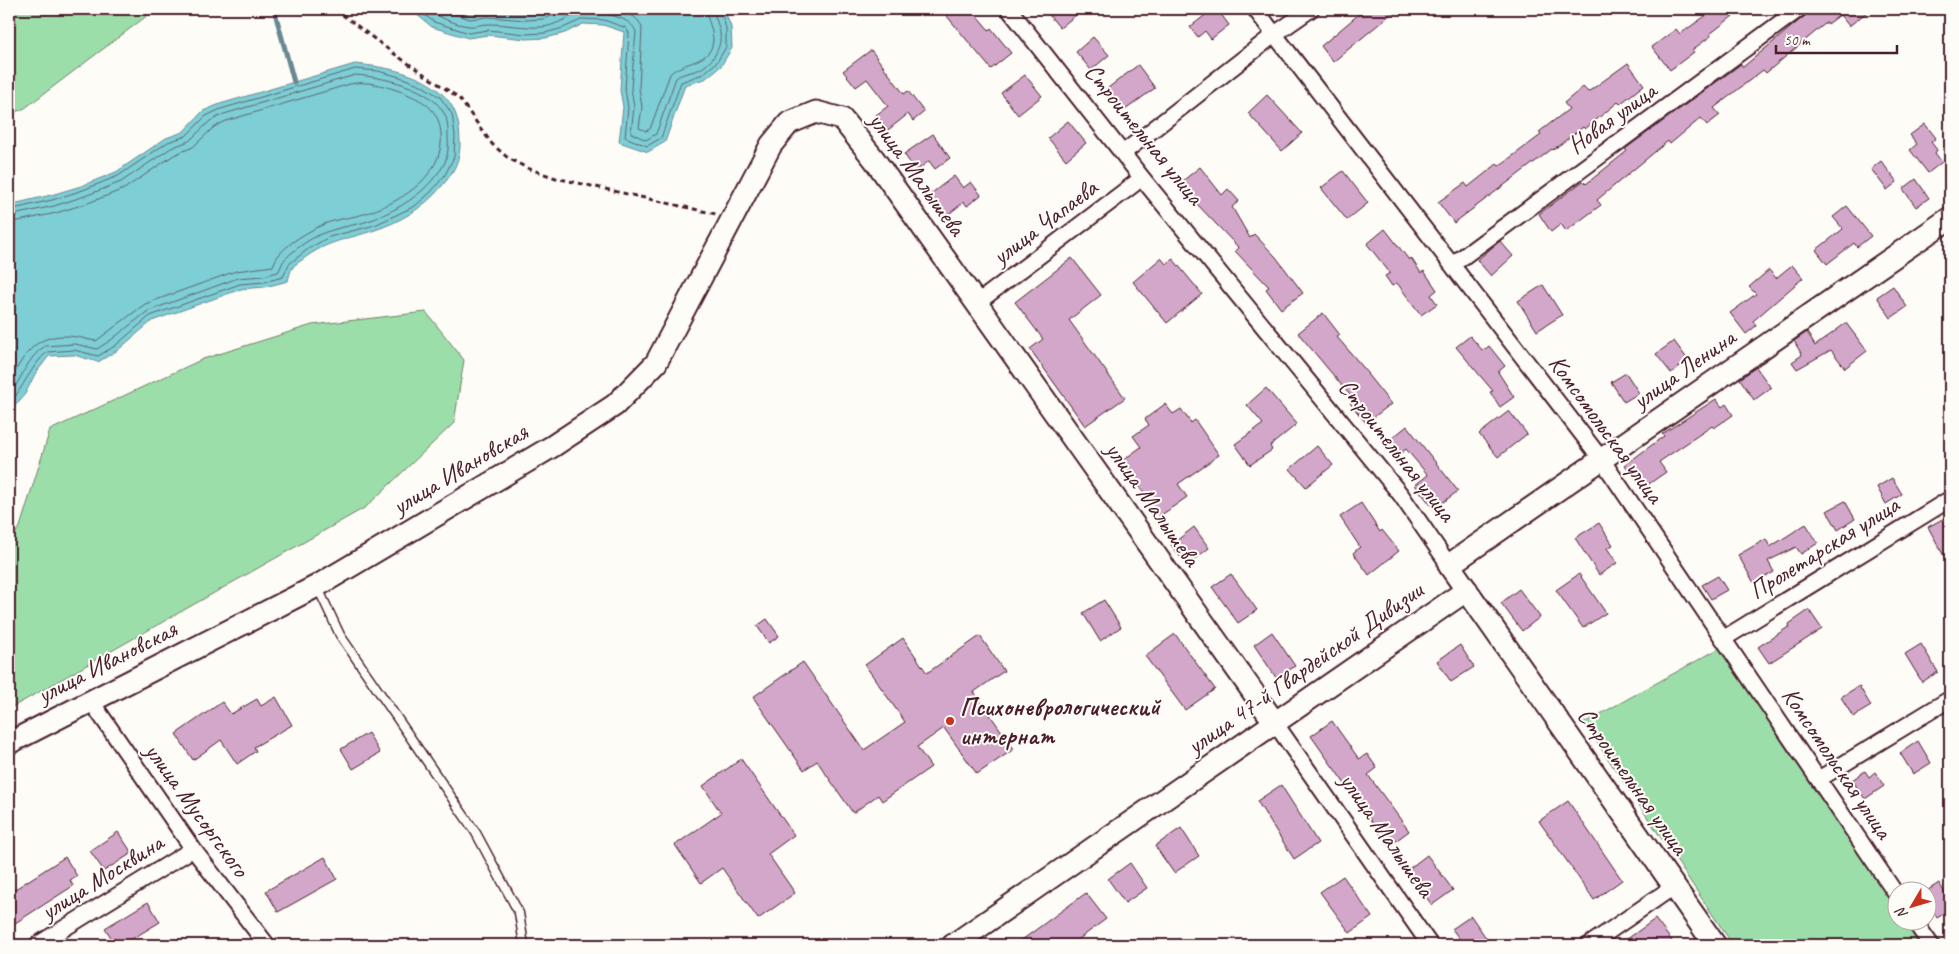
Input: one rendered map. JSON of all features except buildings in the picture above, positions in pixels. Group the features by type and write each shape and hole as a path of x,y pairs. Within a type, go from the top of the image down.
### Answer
{"street":[{"name":"Строительная улица","path":"1009,9 1142,178 1401,495 1715,945"},
{"name":"Комсомольская улица","path":"1255,9 1602,460 1888,882"},
{"path":"1123,154 1275,34 1311,9"},
{"name":"Новая улица","path":"1452,265 1799,9"},
{"name":"улица Ивановская","path":"9,743 317,586 553,446 615,404 656,363 771,145 789,123 816,112"},
{"name":"улица Малышева","path":"816,112 842,119 874,158 1275,723 1430,945"},
{"name":"улица Чапаева","path":"977,303 1142,178"},
{"name":"улица Ленина","path":"1450,565 1950,218"},
{"name":"Пролетарская улица","path":"1723,638 1950,499"},
{"name":"улица 47-й Гвардейской Дивизии","path":"953,945 1467,590"},
{"path":"1819,779 1950,699"},
{"name":"улица Мусоргского","path":"91,701 192,849 267,945"},
{"name":"улица Москвина","path":"37,945 192,849"},
{"path":"1589,945 1674,887"},
{"path":"1922,932 1931,945"}],"lane":[{"path":"317,586 340,635 476,833 519,913 524,945"}],"path":[{"path":"335,9 393,53 459,98 492,144 508,158 526,168 556,178 733,218"}],"green space":[{"path":"9,9 156,9 25,108 9,115"},
{"path":"426,312 464,360 454,423 366,507 9,709 9,542 20,527 50,430 203,359 312,325"},
{"path":"1720,648 1886,892 1886,932 1913,932 1922,945 1733,945 1584,723"}],"water":[{"path":"410,9 724,9 731,27 732,48 721,66 705,79 685,85 665,142 648,152 619,142 623,107 620,90 624,32 603,25 583,24 565,33 546,38 526,39 488,35 468,38 432,27"},
{"path":"355,64 394,70 420,79 441,93 450,103 458,124 459,153 452,173 435,194 420,207 394,223 337,241 311,253 294,266 288,281 265,287 241,289 152,321 118,350 98,362 74,355 49,356 35,374 25,394 9,413 9,205 81,186 116,172 166,138 183,132 203,111 220,104"}],"waterway":[{"path":"274,9 294,82"}],"place":[{"name":"Психоневрологический интернат","path":"950,721"}]}
